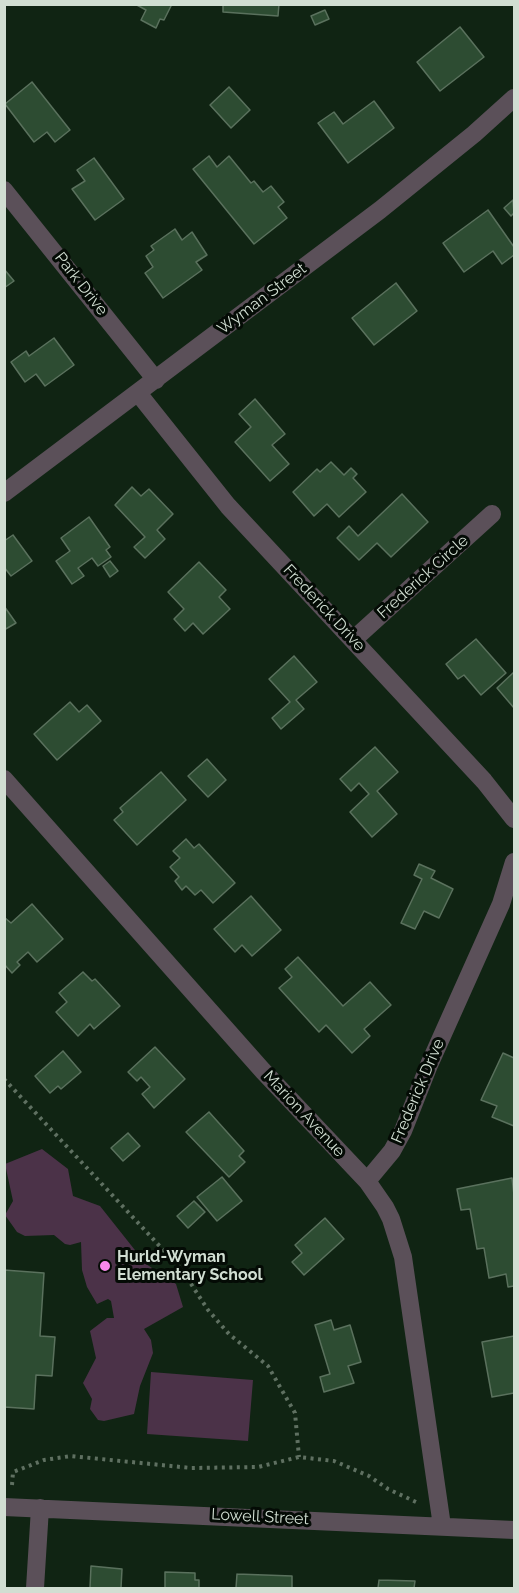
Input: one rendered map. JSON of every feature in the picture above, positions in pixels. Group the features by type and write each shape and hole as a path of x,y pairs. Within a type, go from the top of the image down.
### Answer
{"street":[{"name":"Wyman Street","path":"4,493 380,210 474,134 514,98"},
{"name":"Park Drive","path":"4,190 156,380"},
{"name":"Frederick Drive","path":"138,393 228,506 484,781 514,819"},
{"name":"Frederick Circle","path":"353,640 492,514"},
{"name":"Marion Avenue","path":"4,779 263,1071 367,1181 380,1199 391,1219 402,1257 442,1526"},
{"name":"Frederick Drive","path":"367,1181 392,1151 403,1131 429,1065 501,904 514,862"},
{"name":"Lowell Street","path":"4,1507 514,1530"},
{"path":"35,1588 40,1508"}],"path":[{"path":"4,1079 182,1270 208,1310 229,1334 268,1366 295,1413 299,1457"},
{"path":"11,1489 13,1472 44,1460 71,1456 191,1468 258,1467 299,1457 334,1461 369,1476 388,1489 417,1502 442,1526"}],"shaded area":[{"path":"42,1149 68,1169 73,1196 100,1206 146,1264 176,1284 183,1307 144,1329 151,1340 153,1353 140,1386 134,1414 104,1421 98,1420 90,1409 92,1399 83,1383 96,1358 90,1331 107,1318 114,1318 111,1301 108,1299 97,1304 87,1287 82,1270 81,1242 70,1245 65,1244 54,1235 25,1236 17,1232 5,1215 13,1201 5,1164"},
{"path":"151,1372 253,1380 248,1441 147,1434"}],"building":[{"path":"135,4 172,4 164,20 160,19 156,28 141,20 146,10"},
{"path":"223,4 279,4 278,16 223,12"},
{"path":"325,10 329,19 315,25 311,16"},
{"path":"460,27 484,57 440,91 417,62"},
{"path":"32,82 70,130 55,142 47,132 34,142 5,104"},
{"path":"229,87 250,110 231,128 210,105"},
{"path":"374,101 394,128 348,163 318,123 334,112 343,124"},
{"path":"209,156 217,167 229,156 251,183 254,181 263,192 271,186 284,202 278,207 287,218 254,244 193,169"},
{"path":"94,158 124,199 95,220 72,189 85,181 77,170"},
{"path":"513,200 514,213 511,216 504,208"},
{"path":"488,210 514,247 514,255 502,264 493,251 464,272 443,243"},
{"path":"175,229 182,240 192,232 207,255 196,262 202,270 163,298 145,273 153,267 146,256 154,250 151,246"},
{"path":"4,269 14,281 4,288"},
{"path":"396,283 417,311 374,345 352,318"},
{"path":"54,338 74,365 45,386 36,374 25,382 11,362 26,351 29,356"},
{"path":"255,399 285,434 272,445 289,464 270,481 235,442 251,427 239,414"},
{"path":"331,462 344,475 351,468 357,474 353,478 366,492 339,517 327,504 314,516 293,492 317,469 320,472"},
{"path":"132,487 141,496 149,489 173,514 157,530 165,539 145,558 134,547 145,537 115,505"},
{"path":"402,494 428,522 391,557 377,543 359,560 337,538 349,526 358,536"},
{"path":"89,517 110,547 106,550 111,557 98,566 92,558 78,568 84,576 72,584 56,561 70,551 61,538"},
{"path":"13,535 32,561 11,576 4,567 4,541"},
{"path":"110,561 118,571 110,577 103,566"},
{"path":"199,562 226,590 219,597 230,609 203,634 193,623 185,631 174,619 184,609 168,592"},
{"path":"4,606 16,623 4,630"},
{"path":"476,639 506,673 481,695 464,675 458,679 446,664"},
{"path":"294,656 317,682 296,700 304,709 281,729 272,718 290,702 269,679"},
{"path":"514,672 514,708 497,688"},
{"path":"70,702 79,712 87,705 101,721 57,760 34,734"},
{"path":"375,747 398,772 377,791 397,814 372,837 350,812 369,794 359,783 351,791 340,779"},
{"path":"207,759 226,780 208,797 188,776"},
{"path":"161,772 186,800 137,845 114,820 123,812 120,808"},
{"path":"186,839 194,848 199,844 235,883 213,903 201,890 195,895 186,886 182,890 175,881 179,877 170,867 180,858 173,851"},
{"path":"419,864 435,871 431,878 453,889 439,918 424,911 415,929 401,923 422,879 414,875"},
{"path":"251,896 281,930 252,956 242,945 235,952 214,929"},
{"path":"32,904 63,939 37,962 28,952 17,962 20,965 12,973 4,964 4,917 11,923"},
{"path":"298,957 343,1006 370,982 391,1005 364,1029 370,1036 352,1053 326,1025 319,1032 279,988 292,977 285,969"},
{"path":"83,972 92,981 95,979 120,1006 94,1029 90,1024 78,1036 56,1012 67,1002 59,993"},
{"path":"155,1047 185,1079 154,1108 142,1094 150,1087 141,1077 137,1081 128,1072"},
{"path":"63,1051 81,1072 61,1089 58,1086 50,1093 35,1076"},
{"path":"503,1053 514,1058 514,1126 492,1117 497,1106 481,1100"},
{"path":"209,1112 244,1151 239,1156 245,1162 229,1177 186,1132"},
{"path":"128,1133 140,1146 123,1161 111,1148"},
{"path":"222,1177 242,1201 217,1221 197,1197"},
{"path":"512,1178 514,1286 508,1287 506,1274 489,1278 484,1248 477,1249 470,1209 461,1210 457,1189"},
{"path":"194,1201 205,1212 188,1228 177,1216"},
{"path":"325,1218 344,1239 304,1275 292,1262 302,1253 295,1245"},
{"path":"4,1270 44,1273 40,1336 55,1337 52,1376 36,1375 34,1409 4,1407"},
{"path":"331,1320 334,1330 350,1325 361,1362 348,1366 354,1383 324,1392 320,1377 330,1374 315,1325"},
{"path":"514,1336 514,1393 492,1397 482,1342"},
{"path":"91,1566 122,1569 121,1588 90,1588"},
{"path":"165,1572 195,1573 195,1580 199,1580 199,1588 165,1588"},
{"path":"237,1574 292,1576 292,1588 236,1588"},
{"path":"379,1580 415,1581 414,1588 378,1588"}],"place":[{"name":"Hurld-Wyman Elementary School","path":"105,1266"}]}
